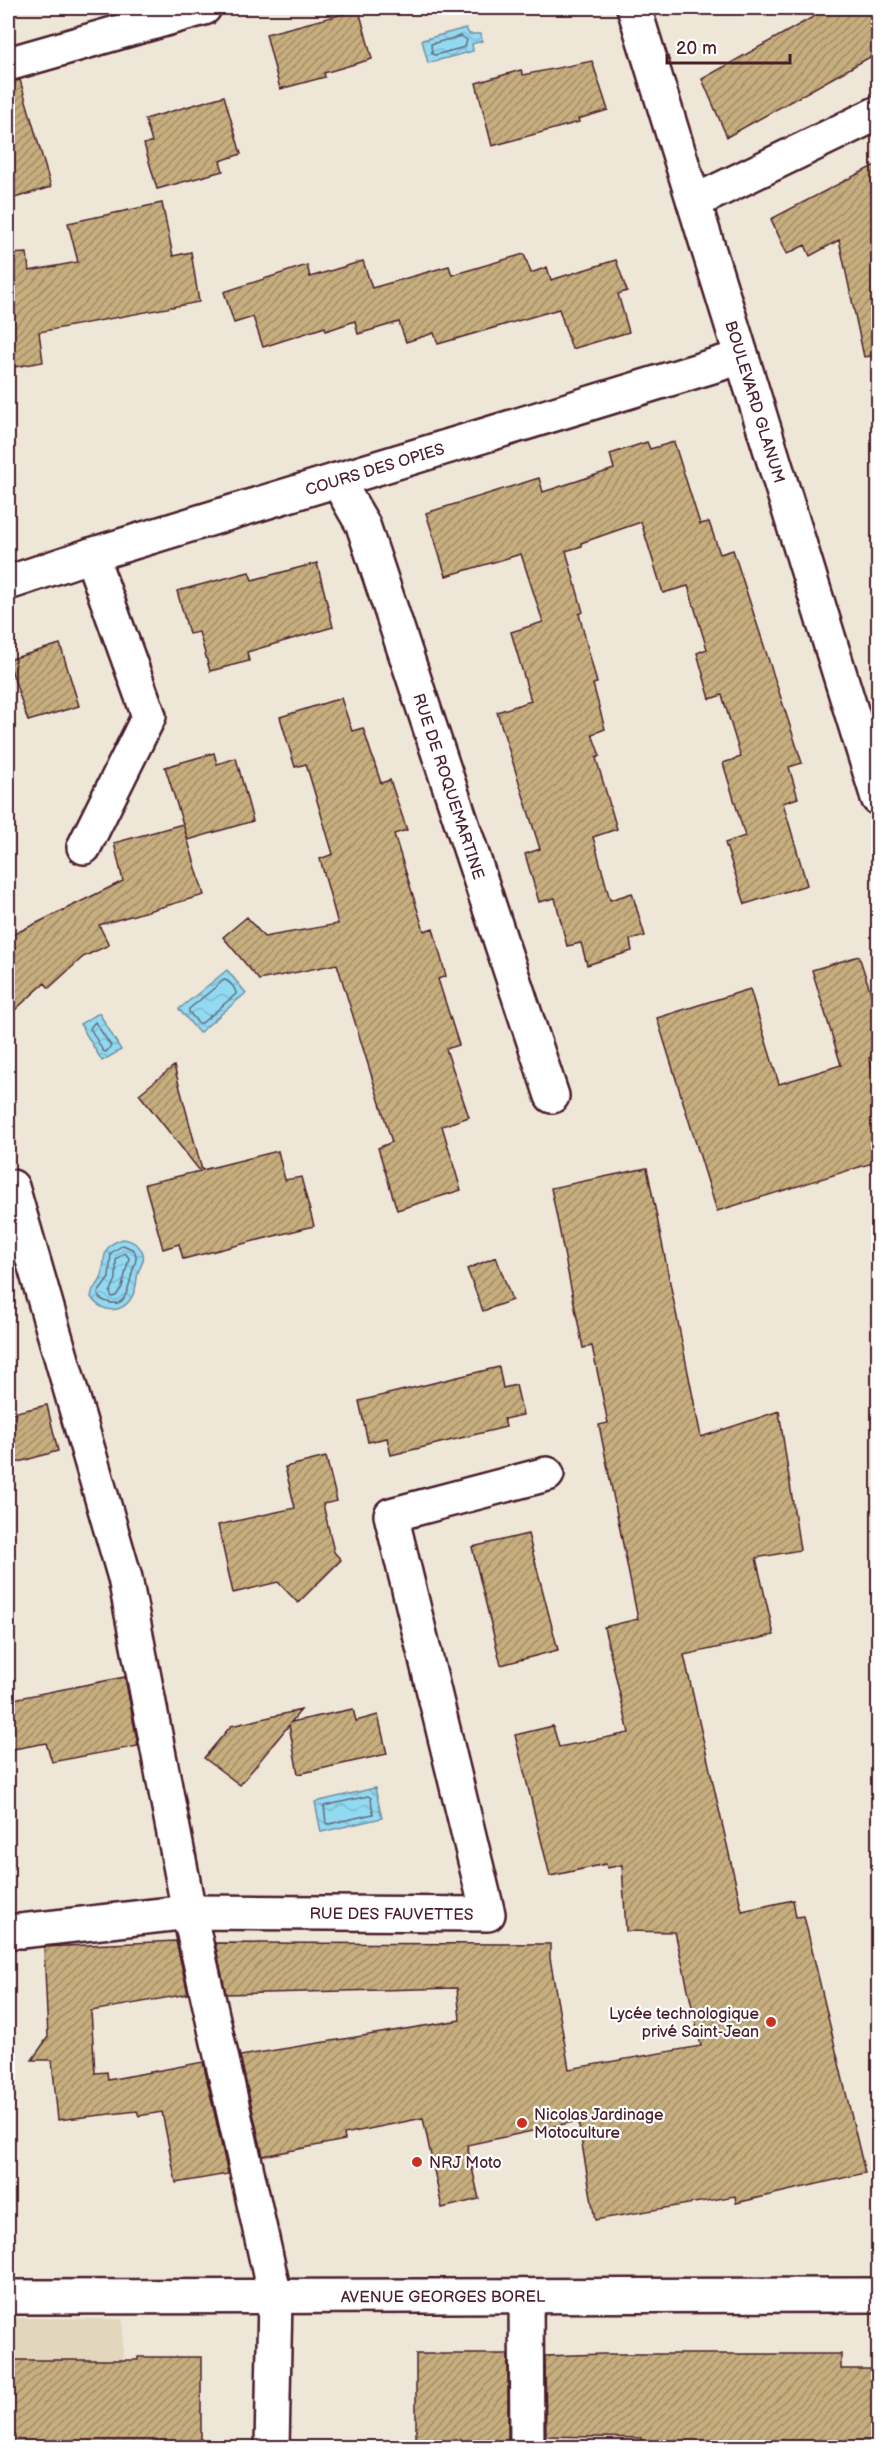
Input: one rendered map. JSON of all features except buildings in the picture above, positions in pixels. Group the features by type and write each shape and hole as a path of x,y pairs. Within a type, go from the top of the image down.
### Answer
{"street":[{"path":"8,64 204,8"},
{"name":"BOULEVARD GLANUM","path":"634,8 879,798"},
{"path":"694,202 879,113"},
{"name":"COURS DES OPIES","path":"8,583 91,555 742,357"},
{"name":"RUE DE ROQUEMARTINE","path":"337,480 363,525 552,1096"},
{"path":"84,847 148,716 91,555"},
{"path":"12,1187 125,1578 189,1912 275,2297 272,2448"},
{"name":"RUE DES FAUVETTES","path":"189,1912 488,1914 391,1515 547,1474"},
{"path":"8,1931 189,1912"},
{"name":"AVENUE GEORGES BOREL","path":"8,2297 879,2295"},
{"path":"526,2297 527,2448"}],"shaded area":[{"path":"8,2318 123,2319 122,2447 8,2448"}],"water":[{"path":"466,28 469,34 481,34 482,41 472,44 473,51 428,63 422,40"},
{"path":"227,970 246,993 199,1033 179,1009"},
{"path":"99,1013 121,1050 102,1061 80,1024"},
{"path":"123,1239 131,1241 141,1249 143,1260 131,1299 120,1308 108,1309 96,1303 91,1297 102,1275 108,1248"},
{"path":"375,1788 382,1818 321,1832 315,1802"}],"place":[{"name":"Lycée technologique privé Saint-Jean","path":"771,2022"},
{"name":"Nicolas Jardinage Motoculture","path":"522,2123"},
{"name":"NRJ Moto","path":"417,2162"}]}
